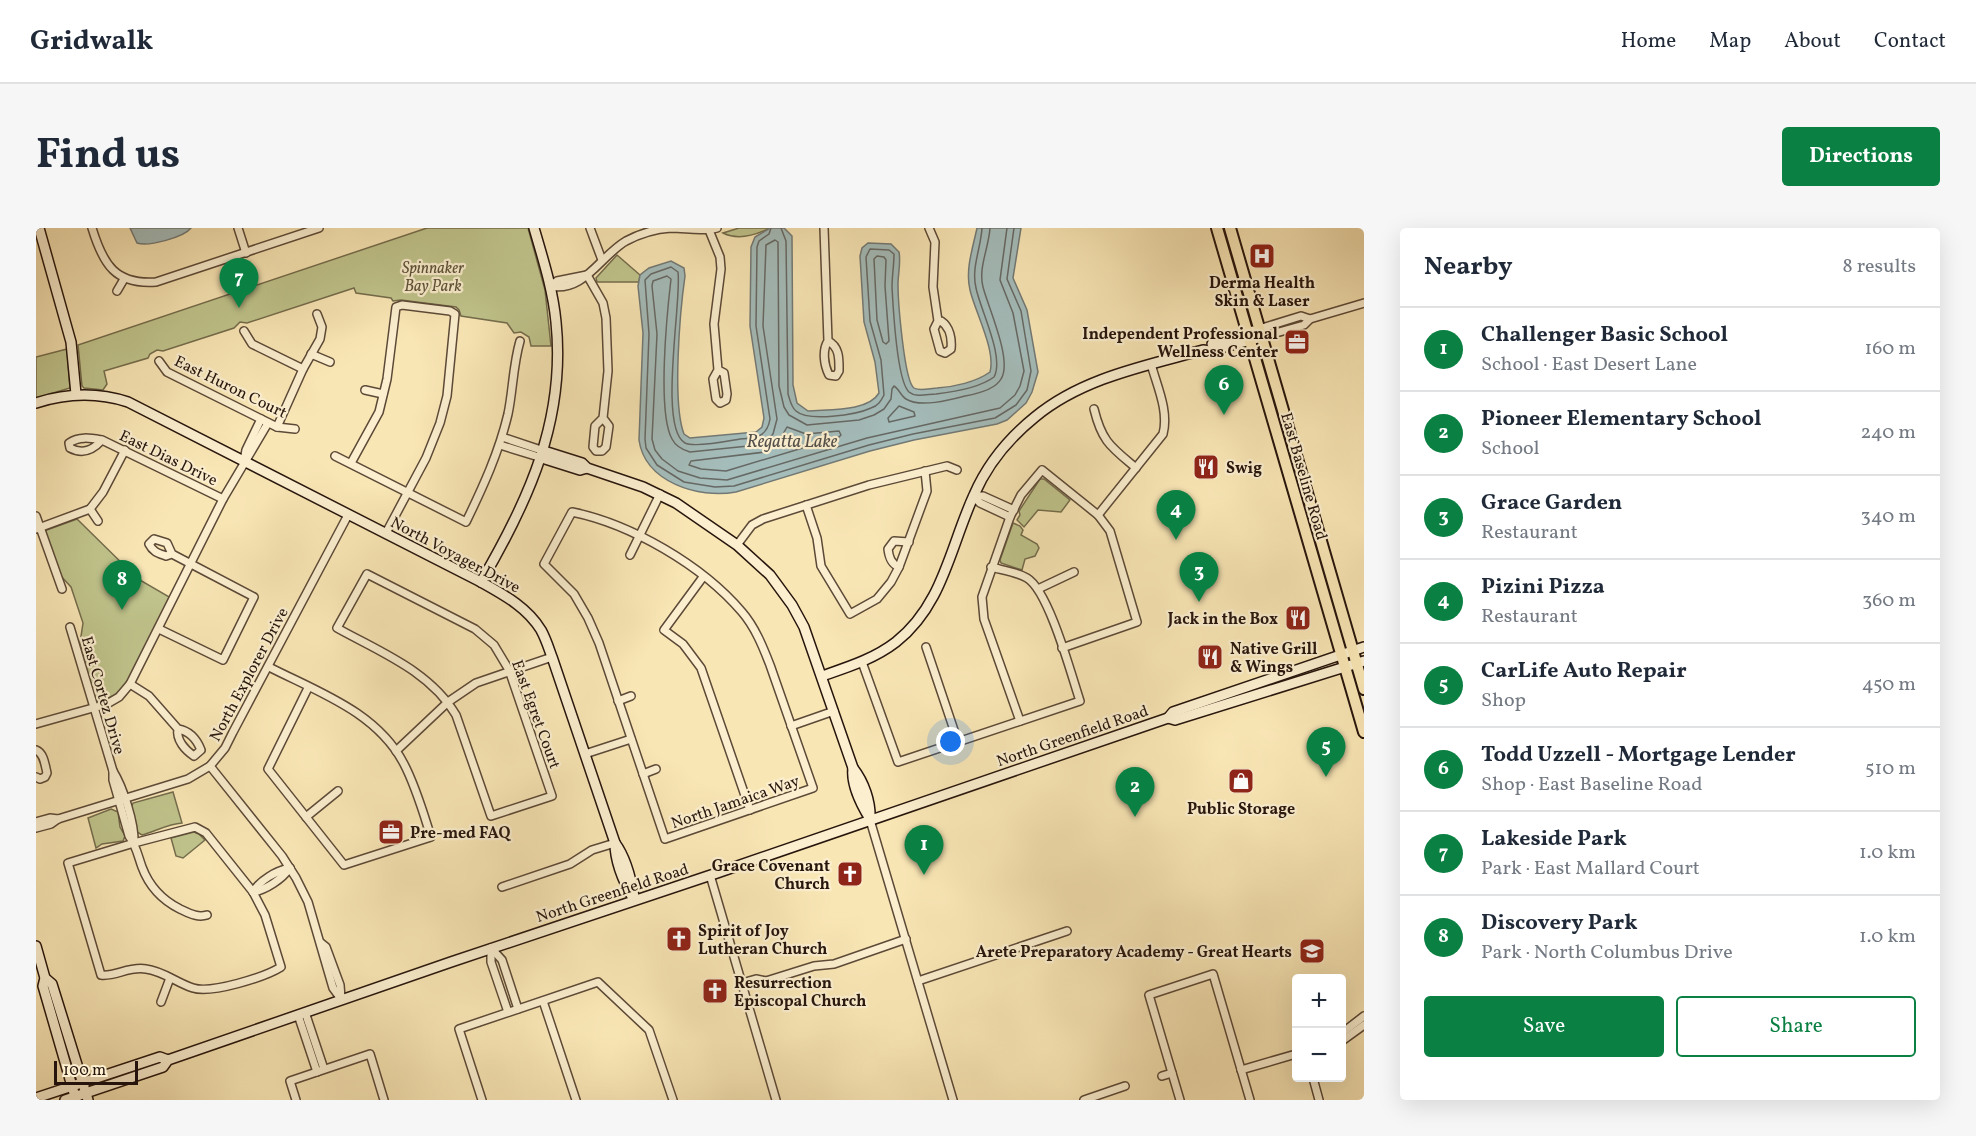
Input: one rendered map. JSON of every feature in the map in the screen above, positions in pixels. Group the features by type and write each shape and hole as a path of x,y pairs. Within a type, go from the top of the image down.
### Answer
{"main road":[{"name":"East Baseline Road","path":"1218,228 1364,732"},
{"name":"East Baseline Road","path":"1232,233 1301,473 1359,649 1364,689"},
{"path":"1221,241 1232,233"},
{"path":"1290,478 1301,473"}],"street":[{"path":"36,403 76,394 70,336 39,228"},
{"path":"92,228 99,251 109,267 124,279 140,283 156,282 319,228"},
{"path":"238,228 246,254"},
{"path":"481,582 522,504 542,454 554,405 557,372 556,322 550,286 534,228"},
{"path":"590,228 602,260"},
{"path":"550,286 558,288 575,284 627,241 647,232 669,228 713,229 721,269 714,324 718,370"},
{"path":"824,228 828,341"},
{"path":"929,228 935,242 933,287 938,321"},
{"path":"587,274 603,303 606,318 608,371 603,418"},
{"path":"117,291 124,279"},
{"path":"822,676 862,662 895,643 915,624 942,582 973,496 987,470 1006,446 1043,411 1094,382 1203,350 1209,345 1304,325 1310,319 1364,303"},
{"path":"351,463 379,412 396,307 412,306 450,311 455,314 444,405 426,458 386,533"},
{"path":"276,427 320,339 322,327 317,314"},
{"path":"244,331 252,344 303,369"},
{"path":"334,456 466,522 490,472 501,441 520,341"},
{"path":"311,354 330,362"},
{"name":"East Huron Court","path":"159,361 167,372 276,427 294,429"},
{"path":"1098,515 1159,440 1165,427 1164,410 1151,364"},
{"path":"365,390 383,394"},
{"name":"North Voyager Drive","path":"76,394 107,396 128,402 481,582 517,603 541,631 552,657 615,843 622,853 632,884 634,900"},
{"path":"1094,409 1098,427 1106,441 1136,468"},
{"path":"36,724 107,704 119,697 130,684 244,462 246,450 265,421"},
{"name":"East Dias Drive","path":"102,440 223,499"},
{"path":"501,441 542,454 580,470 587,468 660,494 737,545 770,575 792,605 807,635 853,768 860,777 871,808 870,820 953,1100"},
{"path":"38,528 90,509 103,492 125,450"},
{"path":"737,545 752,525 806,505 869,485 946,466 957,470"},
{"path":"1020,721 984,619 982,597 1012,513 1021,495 1042,470 1098,515 1110,531 1137,622 1062,648"},
{"path":"806,505 817,538 821,566 850,614 877,599 891,582 899,567 927,491 925,471"},
{"path":"630,555 660,494"},
{"path":"973,496 980,502 1012,513"},
{"path":"90,509 98,521"},
{"path":"656,770 643,774 588,618 574,594 544,564 572,512 599,519 660,547 729,598 753,628 770,665 791,726 834,711"},
{"name":"North Explorer Drive","path":"36,828 51,824 58,819 189,779 210,766 225,748 348,514"},
{"path":"36,516 38,528 62,589"},
{"path":"899,567 891,561 888,549 894,541 909,542"},
{"path":"159,629 223,660 254,597 172,554"},
{"path":"862,662 898,762 1080,700 1047,605 1038,589 1026,577 991,567"},
{"path":"1038,589 1074,572"},
{"name":"East Egret Court","path":"367,573 475,629 494,645 509,670 552,796 491,816 459,723 448,702 419,673 337,628 367,573"},
{"path":"703,577 664,630 683,644 701,668 750,810"},
{"name":"East Cortez Drive","path":"70,627 113,771 113,780 134,834 134,843 144,873 156,891 170,903 198,916 207,915"},
{"path":"926,647 958,742"},
{"name":"North Greenfield Road","path":"66,1100 81,1097 163,1067 168,1060 341,999 1168,718 1175,720 1247,686 1359,649"},
{"path":"396,751 448,702 476,683 552,657"},
{"name":"North Greenfield Road","path":"1207,705 1253,695 1360,662"},
{"path":"268,667 308,687 357,713 375,726 396,751 413,781 431,837 344,865 268,769 308,687"},
{"path":"130,684 149,696 178,729"},
{"path":"1247,686 1253,695"},
{"path":"618,701 631,696"},
{"name":"North Jamaica Way","path":"643,774 665,839 813,788 791,726"},
{"path":"585,754 631,739"},
{"path":"36,750 42,756 47,773 45,777 36,777"},
{"path":"210,766 290,868 303,890 321,943 326,947 340,985 341,999"},
{"path":"306,817 338,791"},
{"name":"North Explorer Drive","path":"36,822 50,818 58,819"},
{"path":"186,828 199,828 206,833 253,892 265,915 281,967 213,990 194,989 156,971 142,968 128,969 106,976 101,975 68,863 134,843 186,828"},
{"path":"502,887 570,864 592,850 615,843"},
{"path":"253,892 260,891 286,874 290,868"},
{"path":"710,875 776,1100"},
{"path":"918,981 1067,931"},
{"path":"742,983 756,979 766,981 814,966 834,964 906,939"},
{"path":"36,945 45,978 43,986 81,1097"},
{"path":"491,948 502,960 518,1009"},
{"path":"491,948 491,962 508,1012"},
{"path":"1180,1100 1149,995 1213,974 1250,1100"},
{"path":"161,1002 170,978"},
{"path":"482,1100 459,1029 598,982 650,1030 673,1100"},
{"path":"543,1001 576,1100"},
{"path":"301,1014 321,1071"},
{"path":"1346,1029 1364,1016"},
{"path":"1346,1038 1364,1025"},
{"path":"296,1100 290,1081 370,1054 384,1100"},
{"path":"1241,1070 1292,1055"},
{"name":"North Greenfield Road","path":"36,1098 160,1057 168,1060"},
{"path":"1162,1076 1172,1073"},
{"path":"1314,1082 1319,1100"},
{"path":"1084,1100 1125,1086"}],"green space":[{"name":"Spinnaker Bay Park","path":"427,228 528,228 545,290 551,346 531,346 529,337 521,332 514,333 507,323 461,316 456,307 393,301 391,298 356,293 354,288 247,323 240,322 234,328 163,351 157,350 148,358 104,371 107,384 103,390 82,386 78,345"},
{"path":"739,228 770,228 741,237 723,233"},
{"path":"617,255 640,275 639,282 597,282 596,278"},
{"path":"67,349 70,388 36,398 36,357"},
{"path":"1040,479 1044,479 1070,500 1061,512 1038,510 1024,527 1017,520 1020,515 1019,511"},
{"path":"77,519 138,579 171,598 132,676 117,693 95,702 80,643 83,623 71,587 59,574 44,531"},
{"path":"1013,523 1023,530 1021,535 1037,544 1039,548 1035,556 1025,559 1022,570 1001,563 1000,560"},
{"path":"173,792 182,823 142,835 137,832 131,808 133,803"},
{"path":"111,809 118,812 120,827 125,836 123,841 102,844 96,848 88,818"},
{"path":"194,832 205,840 183,858 176,856 171,838"}],"water":[{"path":"130,228 191,228 174,238 142,244 137,243"},
{"name":"Regatta Lake","path":"770,228 784,228 792,236 793,385 797,403 808,411 857,407 874,399 879,393 875,362 864,322 860,256 862,248 868,243 891,244 899,252 898,293 902,339 907,371 914,388 922,390 958,385 978,379 990,372 988,342 970,290 969,267 972,251 977,228 1021,228 1013,278 1027,310 1038,372 1026,403 1007,420 997,424 870,451 736,492 706,493 690,490 662,477 643,455 639,440 643,333 638,286 640,275 649,268 671,261 684,268 679,333 678,401 684,434 690,438 756,432 762,427 764,418 750,326 751,247 755,237"}],"place":[{"name":"Derma Health Skin & Laser","path":"1262,256"},
{"name":"Lakeside Park","path":"239,308"},
{"name":"Independent Professional Wellness Center","path":"1297,342"},
{"name":"Todd Uzzell - Mortgage Lender","path":"1224,415"},
{"name":"Swig","path":"1206,467"},
{"name":"Pizini Pizza","path":"1176,540"},
{"name":"Grace Garden","path":"1199,602"},
{"name":"Discovery Park","path":"122,610"},
{"name":"Jack in the Box","path":"1298,618"},
{"name":"Native Grill & Wings","path":"1210,657"},
{"name":"CarLife Auto Repair","path":"1326,777"},
{"name":"Public Storage","path":"1241,781"},
{"name":"Pioneer Elementary School","path":"1135,817"},
{"name":"Pre-med FAQ","path":"391,832"},
{"name":"Grace Covenant Church","path":"850,874"},
{"name":"Challenger Basic School","path":"924,875"},
{"name":"Spirit of Joy Lutheran Church","path":"679,939"},
{"name":"Arete Preparatory Academy - Great Hearts","path":"1312,951"},
{"name":"Resurrection Episcopal Church","path":"715,991"}]}
